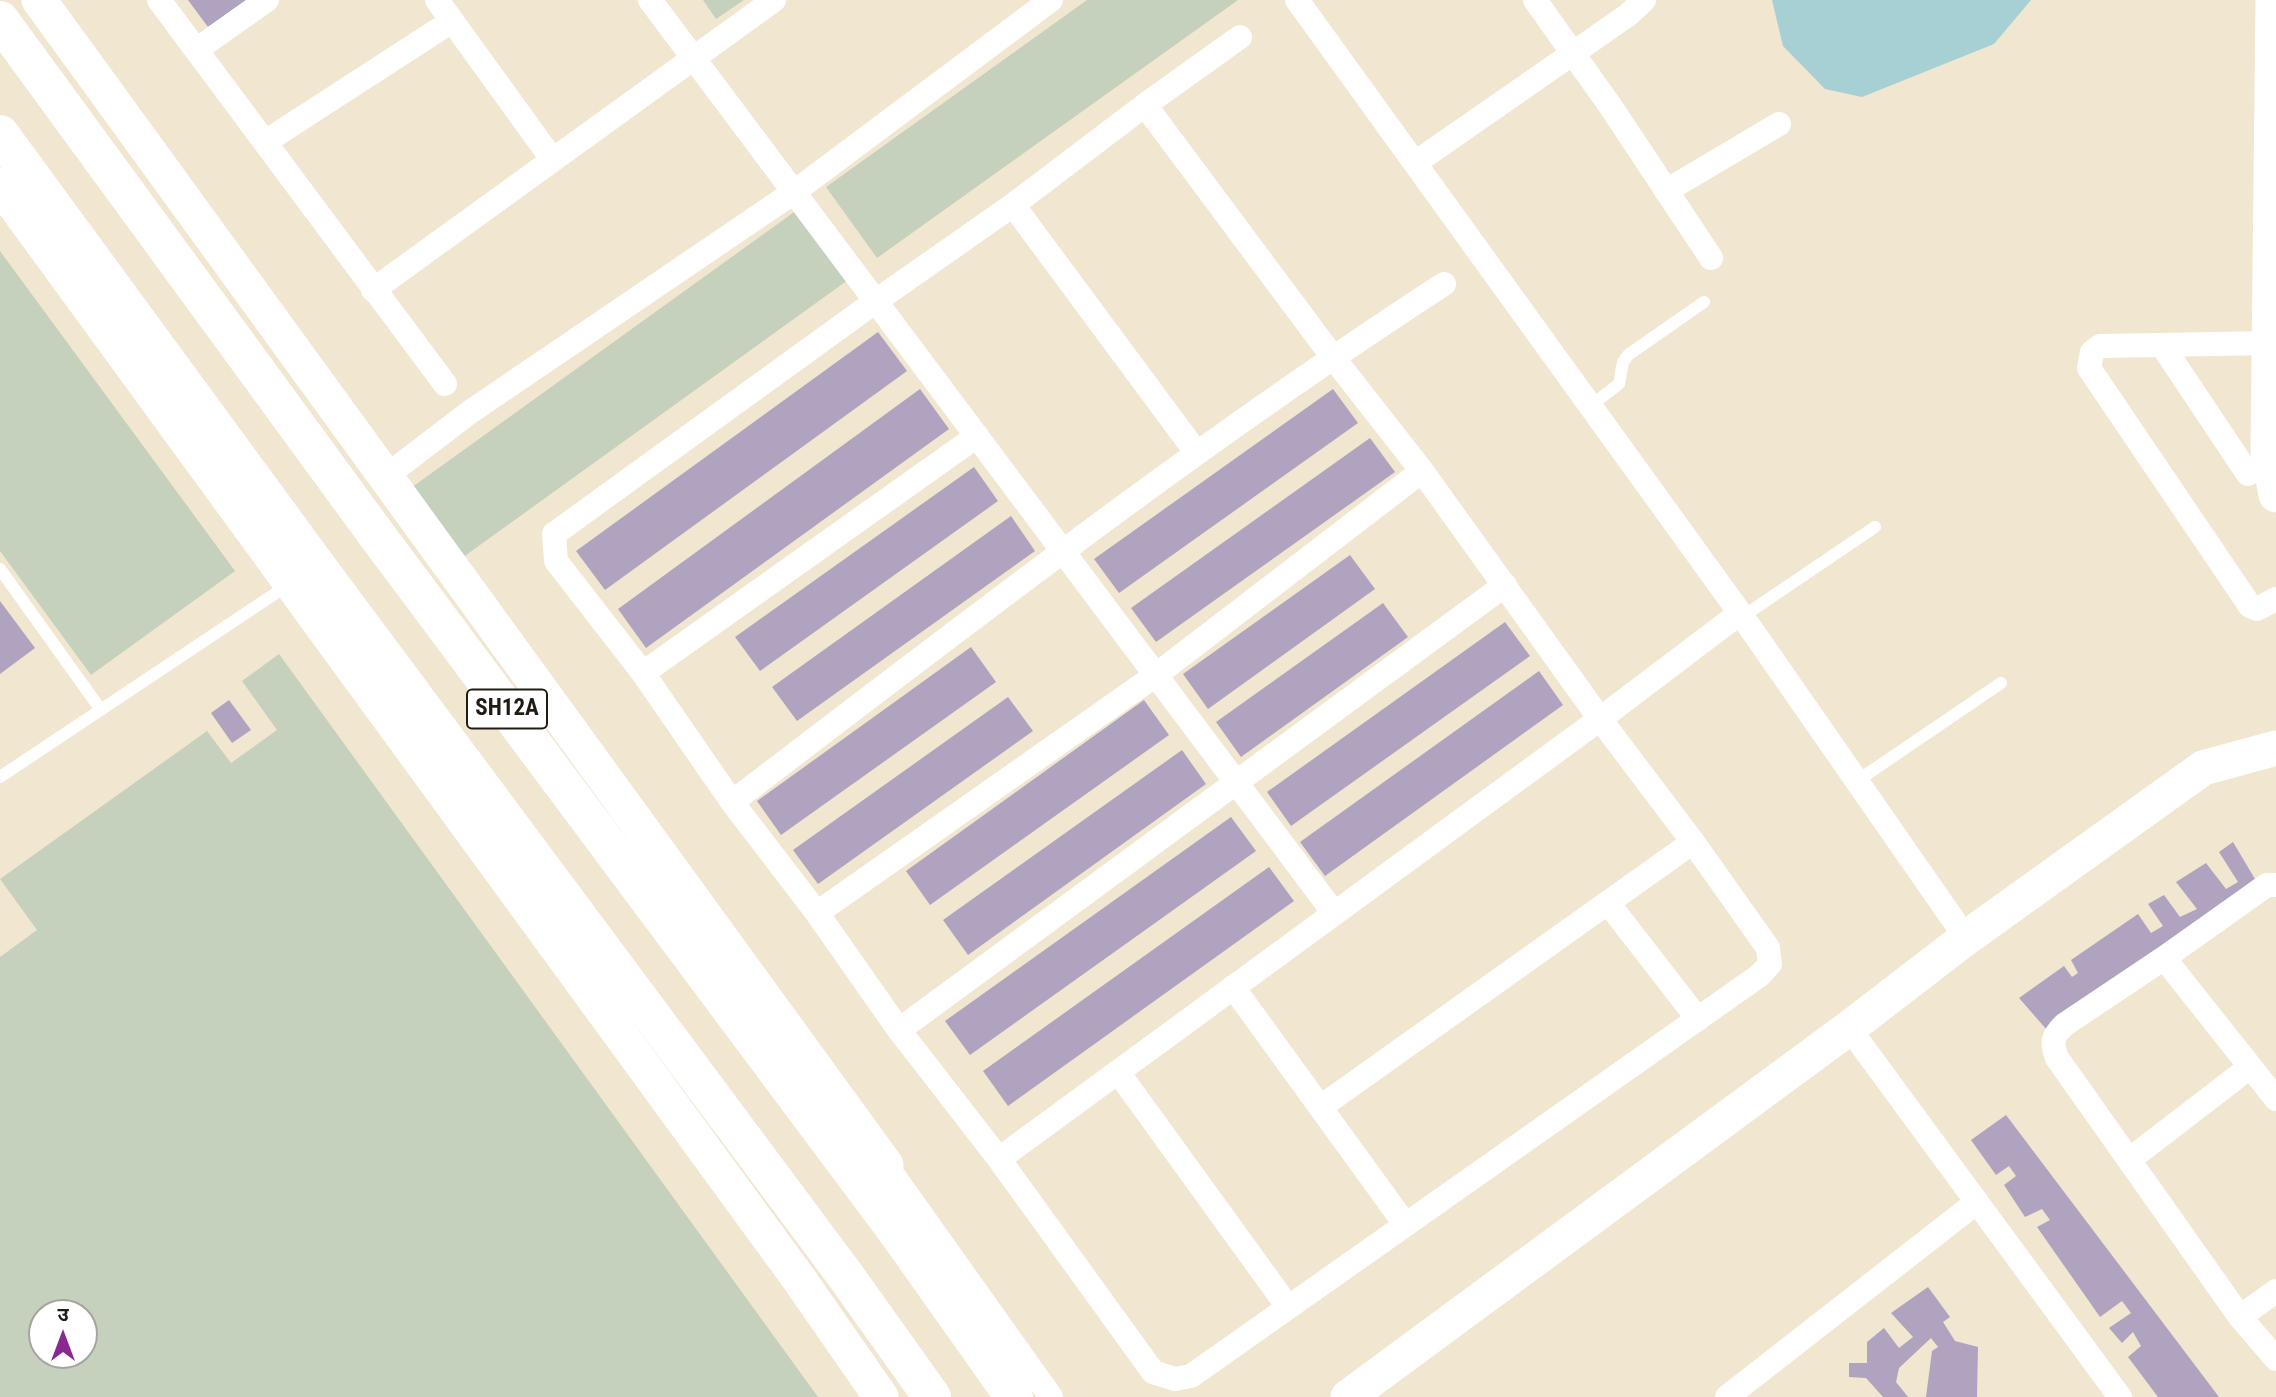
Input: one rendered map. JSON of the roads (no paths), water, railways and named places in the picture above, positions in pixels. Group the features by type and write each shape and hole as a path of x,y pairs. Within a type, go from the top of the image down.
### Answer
{"main road":[{"name":"SH12A","path":"0,20 376,534 874,1174 1014,1397"},
{"name":"SH12A","path":"0,134 339,596 809,1226 932,1397"}],"street":[{"path":"39,0 385,475 874,1174 1051,1397"},
{"path":"159,0 445,384"},
{"path":"196,50 267,0"},
{"path":"437,0 552,159"},
{"path":"650,0 1334,913"},
{"path":"373,290 774,0"},
{"path":"385,475 470,412 794,192 1051,0"},
{"path":"1297,0 1741,615 1966,938"},
{"path":"1535,0 1574,53 1711,258"},
{"path":"1415,163 1628,15 1644,0"},
{"path":"2268,487 2273,348 2273,0"},
{"path":"265,142 452,21"},
{"path":"1145,105 1332,356 1422,471 1693,842 1768,948 1770,964 1760,975 1191,1376 1175,1379 1153,1372 999,1159 899,1030 817,913 732,802 643,673 556,561 554,534 1013,205 1145,105 1240,37"},
{"path":"1666,191 1779,124"},
{"path":"0,185 881,1397"},
{"path":"1013,205 1196,452"},
{"path":"732,802 1196,452 1332,356 1444,284"},
{"path":"2162,345 2268,487"},
{"path":"2273,348 2100,346 2092,352 2090,368 2250,606 2257,610 2276,599"},
{"path":"643,673 977,436"},
{"path":"817,913 1156,675 1422,471"},
{"path":"899,1030 1505,585"},
{"path":"999,1159 1741,615"},
{"path":"1352,1396 1849,1028 1966,938 2203,768 2276,748"},
{"path":"1322,1106 1693,842"},
{"path":"2276,885 2267,885 2064,1025 2053,1036 2052,1045 2057,1058 2240,1317 2276,1359"},
{"path":"1608,903 1698,1019"},
{"path":"2164,958 2276,1099"},
{"path":"1233,987 1322,1106 1405,1224"},
{"path":"1849,1028 2120,1397"},
{"path":"2129,1160 2250,1067"},
{"path":"1118,1072 1288,1307"},
{"path":"1727,1397 1977,1202"},
{"path":"776,1249 809,1226"},
{"path":"2240,1317 2276,1291"}],"lane":[{"path":"1590,406 1619,384 1623,362 1628,355 1704,302"},
{"path":"1741,615 1875,527"},
{"path":"0,569 101,710"},
{"path":"0,777 291,584"},
{"path":"1857,781 2001,683"}],"water":[{"path":"1772,0 2031,0 1994,44 1862,97 1825,89 1783,46"}]}
